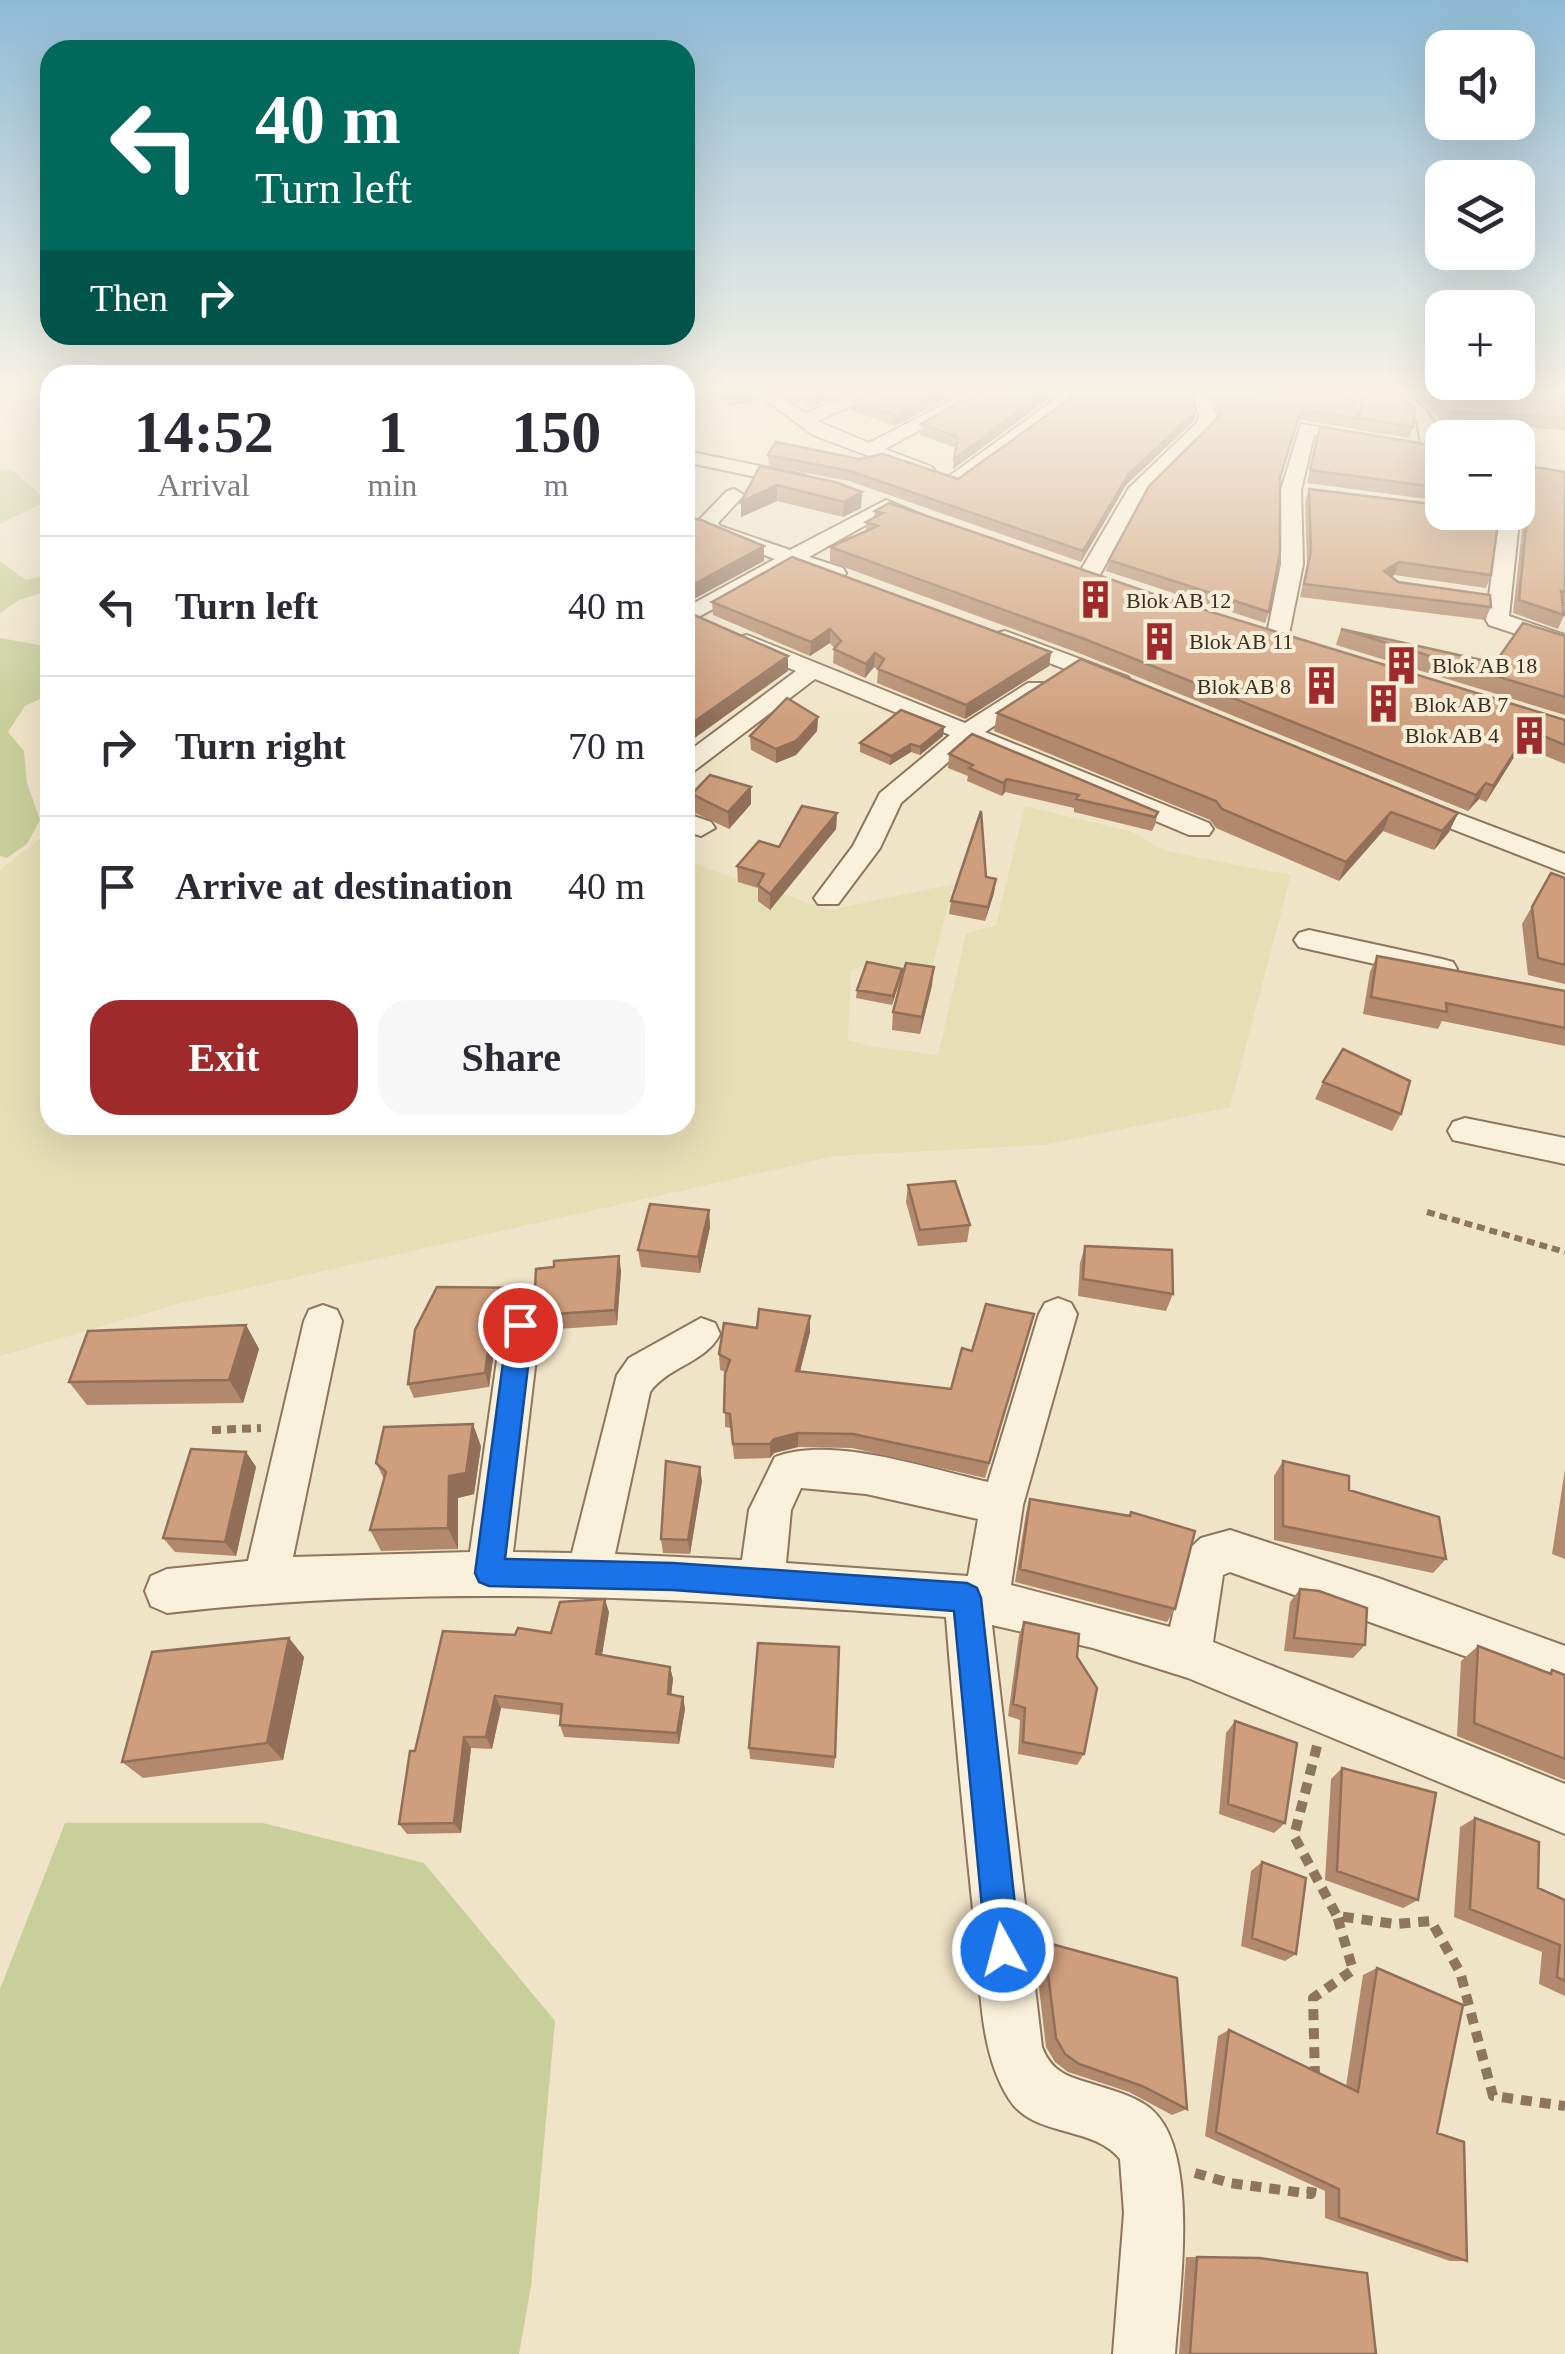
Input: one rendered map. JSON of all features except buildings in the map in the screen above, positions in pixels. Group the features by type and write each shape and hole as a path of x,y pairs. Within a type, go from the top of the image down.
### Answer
{"street":[{"path":"721,505 708,516 708,526 866,585"},
{"path":"1088,575 1129,505"},
{"path":"1277,639 1298,505"},
{"path":"695,610 886,506 940,525"},
{"path":"1421,508 1425,509"},
{"path":"1507,530 1510,536 1504,567 1490,598 1497,620 1565,643"},
{"path":"695,620 1199,829"},
{"path":"990,632 1138,689"},
{"path":"828,898 878,830 889,799 968,732 1075,664"},
{"path":"695,758 813,670"},
{"path":"1384,793 1565,864"},
{"path":"1309,940 1474,976"},
{"path":"1465,1130 1565,1151"},
{"path":"1058,1314 976,1599 983,1778 1015,2047 1025,2076 1036,2091 1126,2124 1141,2138 1150,2161 1153,2193 1144,2354"},
{"path":"266,1580 323,1321"},
{"path":"489,1573 520,1325"},
{"path":"589,1574 632,1386 643,1370 701,1334"},
{"path":"763,1585 767,1520 774,1493 790,1470 805,1468 842,1474 1002,1505"},
{"path":"1188,1655 1203,1565 1216,1553 1230,1551 1381,1601 1565,1669"},
{"path":"167,1591 266,1580 489,1573 589,1574 976,1599 1188,1655 1565,1809"}],"path":[{"path":"1427,1212 1565,1252"},
{"path":"212,1430 298,1426"},
{"path":"1316,2098 1313,1998 1353,1970 1337,1916 1294,1836 1326,1714"},
{"path":"1337,1916 1395,1924 1431,1921 1460,1972 1493,2096 1565,2106"},
{"path":"1150,2161 1230,2183 1311,2194 1316,2167"}],"shaded area":[{"path":"1025,806 1132,832 1165,851 1291,875 1230,1107 1044,1145 835,1156 181,1303 0,1356 0,870 40,839 40,1135 695,1135 695,864 830,910 953,884 931,973 868,964 851,970 848,1040 875,1047 938,1055 966,934 996,925"}],"green space":[{"path":"0,505 39,505 0,524"},
{"path":"0,561 26,580 40,576 40,593 19,600 0,613"},
{"path":"0,638 40,645 40,699 25,706 8,732 24,751 27,783 40,820 27,844 7,858 0,856"},
{"path":"65,1823 263,1823 424,1863 555,2021 531,2286 519,2354 0,2354 0,1989"}],"place":[{"name":"Blok AB 12","path":"1096,600"},
{"name":"Blok AB 11","path":"1159,641"},
{"name":"Blok AB 18","path":"1402,665"},
{"name":"Blok AB 8","path":"1321,686"},
{"name":"Blok AB 7","path":"1384,704"},
{"name":"Blok AB 4","path":"1529,735"}],"route":[{"path":"520,1325 489,1573 673,1576 967,1598 1003,1950"}]}
